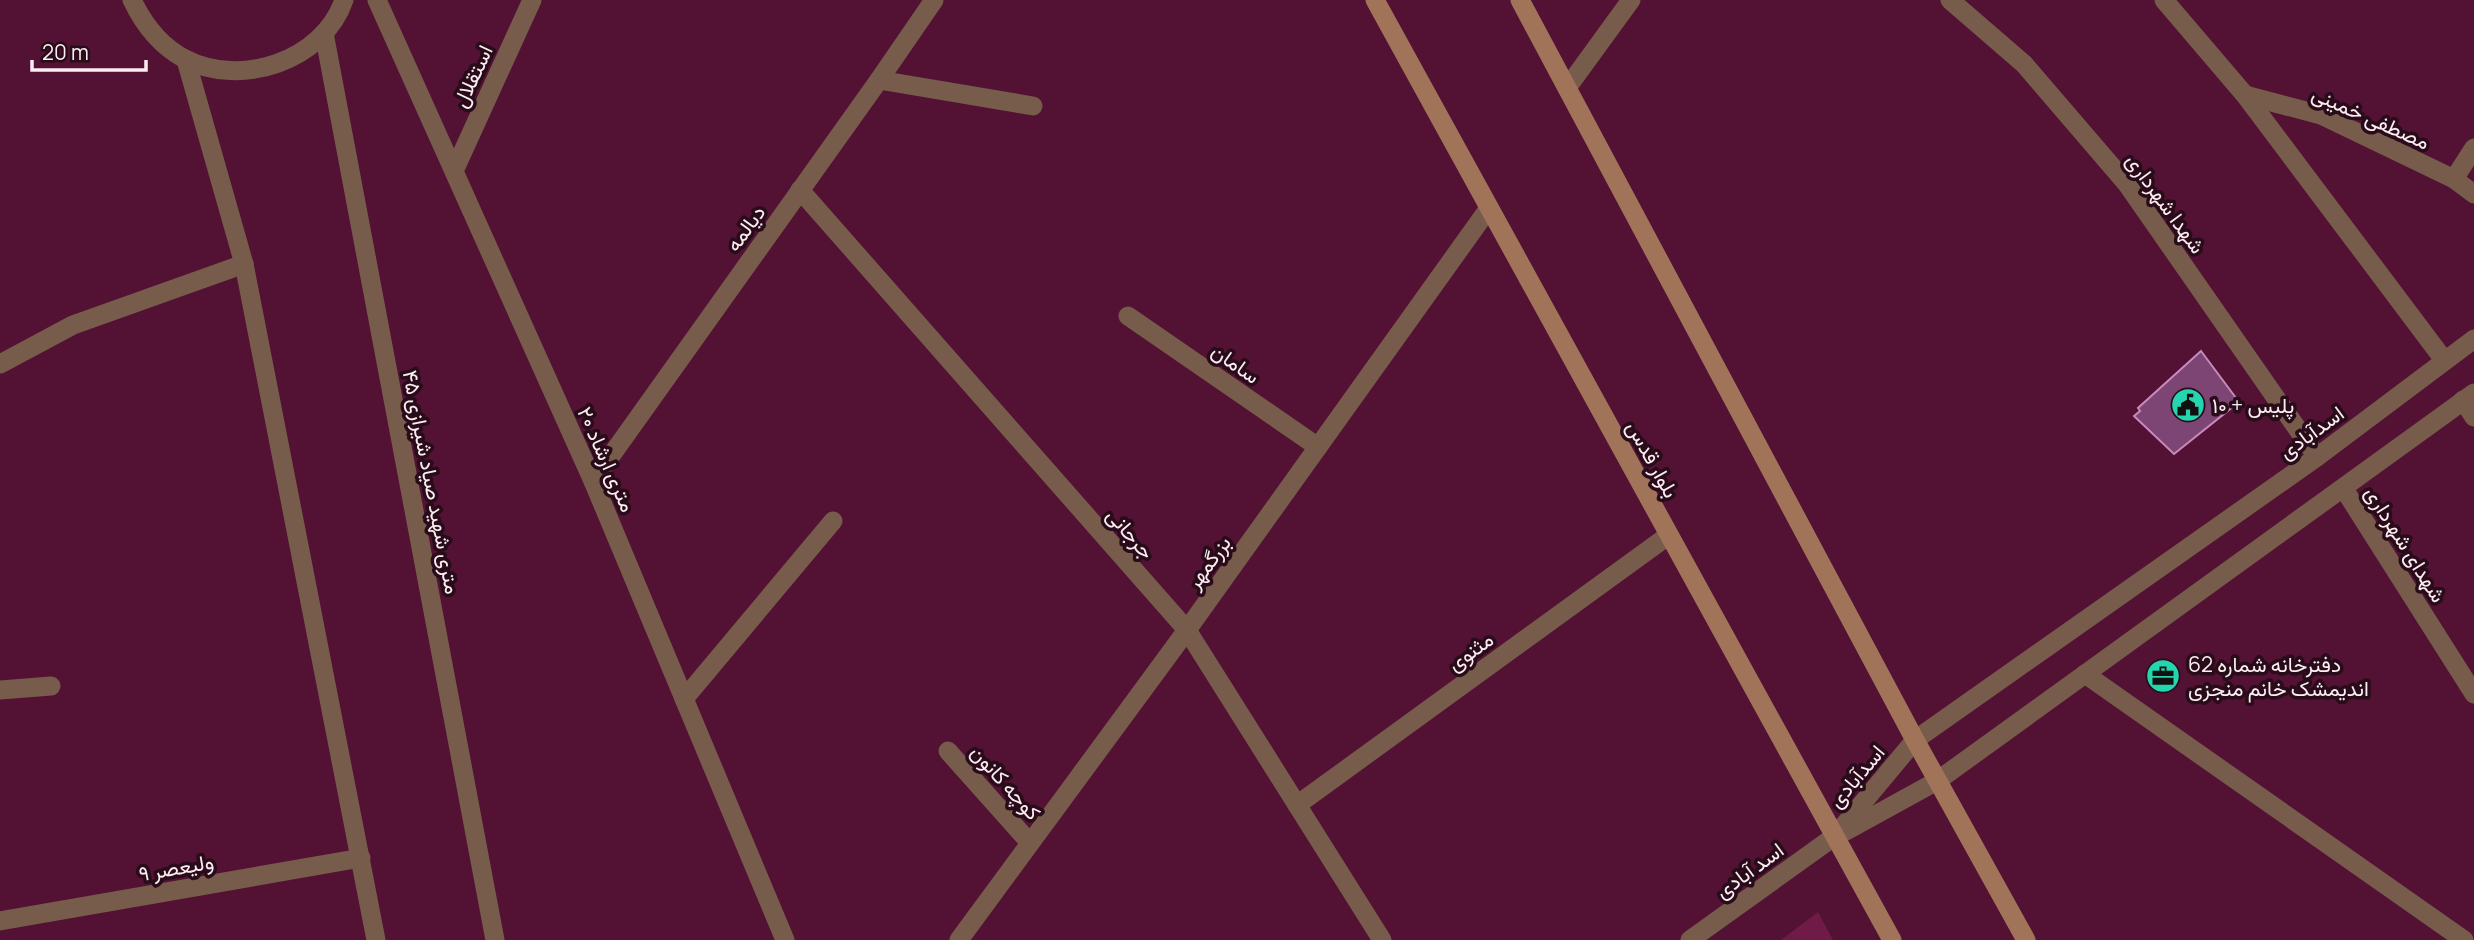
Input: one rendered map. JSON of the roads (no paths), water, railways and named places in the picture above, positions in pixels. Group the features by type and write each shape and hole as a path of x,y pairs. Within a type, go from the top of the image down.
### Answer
{"main road":[{"name":"بلوار قدس","path":"1375,0 1892,940"},
{"path":"1520,0 1937,781 2026,940"}],"street":[{"path":"132,0 141,20 161,43 186,60 214,69 245,72 274,65 302,52 324,33 344,0"},
{"name":"۲۰ متری ارشاد","path":"377,0 593,481 785,940"},
{"name":"استقلال","path":"454,171 532,0"},
{"name":"دیالمه","path":"593,481 880,80 934,0"},
{"path":"1567,88 1631,0"},
{"name":"شهدا شهرداری","path":"1950,0 2024,64 2127,184 2317,457"},
{"path":"2164,0 2245,96 2444,360"},
{"name":"۴۵ متری شهید صیاد شیرازی","path":"324,33 495,940"},
{"path":"186,60 244,264 376,940"},
{"path":"880,80 1033,106"},
{"name":"مصطفی خمینی","path":"2245,96 2320,115 2454,179 2474,194"},
{"path":"2454,179 2474,148"},
{"name":"جرجانی","path":"800,190 1187,630 1382,940"},
{"name":"بزرگمهر","path":"959,940 1187,630 1489,208"},
{"path":"0,364 73,326 244,264"},
{"name":"سامان","path":"1128,316 1318,447"},
{"name":"اسدآبادی","path":"1835,836 1915,740 2317,457 2474,339"},
{"name":"اسدآبادی","path":"1835,836 1937,781 2344,489 2470,403"},
{"name":"شهدای شهرداری","path":"2344,489 2474,694"},
{"path":"684,699 833,521"},
{"name":"مثنوی","path":"1297,805 1669,534"},
{"path":"2085,674 2464,940"},
{"path":"0,690 51,686"},
{"name":"کوچه کانون","path":"948,751 1030,843"},
{"name":"اسد آبادی","path":"1690,940 1835,836"},
{"name":"ولیعصر ۹","path":"0,921 360,858"}],"place":[{"name":"پلیس + ۱۰","path":"2188,405"},
{"name":"دفترخانه شماره 62 اندیمشک خانم منجزی","path":"2163,676"}]}
